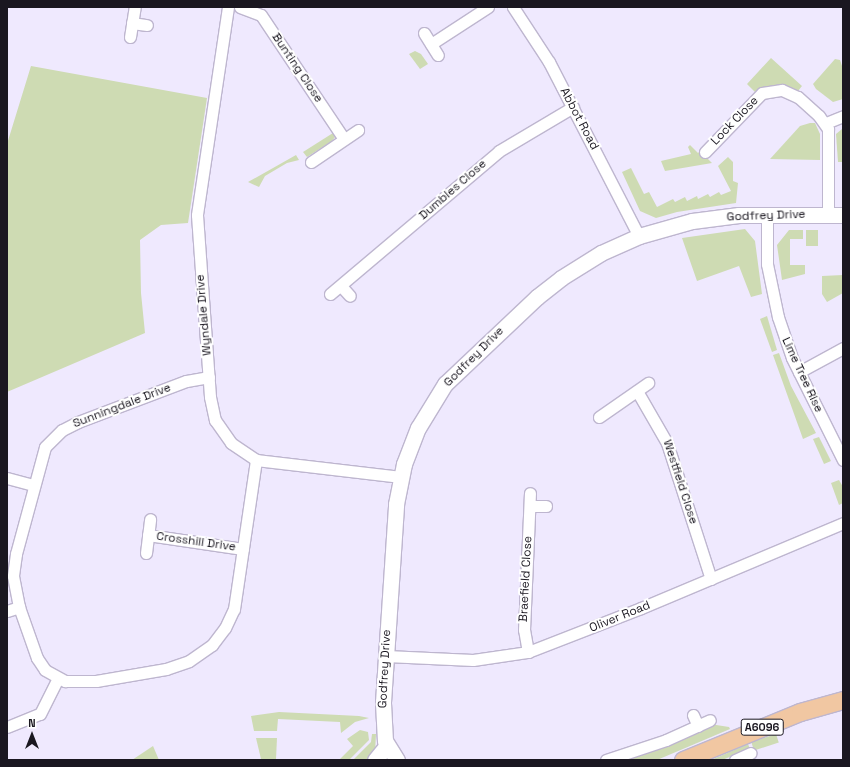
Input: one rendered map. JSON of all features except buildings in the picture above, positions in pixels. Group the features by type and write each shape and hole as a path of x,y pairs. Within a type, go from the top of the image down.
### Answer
{"main road":[{"name":"A6096","path":"684,760 800,712 843,700"}],"street":[{"path":"130,37 135,7"},
{"name":"Wyndale Drive","path":"228,7 197,215 212,410 218,425 231,443 256,460 401,477"},
{"name":"Bunting Close","path":"240,7 261,15 344,139"},
{"path":"431,44 488,7"},
{"name":"Abbot Road","path":"513,7 549,62 639,236"},
{"path":"132,23 147,25"},
{"path":"424,33 438,56"},
{"name":"Lock Close","path":"705,152 755,99 769,91 782,90 798,97 826,123"},
{"name":"Dumbles Close","path":"330,294 499,151 573,106"},
{"path":"836,215 826,123 843,116"},
{"path":"311,162 358,130"},
{"name":"Lime Tree Rise","path":"767,214 767,257 772,291 786,342 799,372 843,460"},
{"name":"Godfrey Drive","path":"397,760 387,745 383,709 391,549 401,477 418,428 445,384 460,367 561,278 601,253 639,236 692,221 740,215 836,215"},
{"path":"341,286 350,296"},
{"path":"799,372 843,348"},
{"name":"Sunningdale Drive","path":"209,377 186,381 163,389 62,430 45,447 14,564 13,585 37,658 45,670 58,678 84,682 152,672 178,665 201,653 220,636 230,620 236,597 256,460"},
{"path":"599,417 648,383"},
{"name":"Westfield Close","path":"637,391 667,443 711,579"},
{"path":"7,478 34,485"},
{"name":"Braefield Close","path":"528,652 524,630 530,493"},
{"path":"530,506 546,506"},
{"name":"Crosshill Drive","path":"146,553 150,519"},
{"name":"Oliver Road","path":"386,656 473,660 528,652 711,579 843,523"},
{"name":"Crosshill Drive","path":"148,535 243,549"},
{"path":"7,611 19,607"},
{"path":"7,727 40,714 58,678"},
{"path":"693,715 698,726"},
{"path":"606,760 666,740 710,720"},
{"path":"375,760 387,745"},
{"path":"739,759 751,753"}],"green space":[{"path":"415,51 421,54 428,64 420,69 409,54"},
{"path":"771,58 802,86 798,91 777,85 756,93 747,84"},
{"path":"835,59 840,60 843,69 843,99 833,102 816,89 813,84"},
{"path":"31,66 207,98 188,223 161,225 140,240 141,293 145,333 7,392 7,144"},
{"path":"815,123 820,134 820,160 770,159 800,126"},
{"path":"842,129 843,162 838,162 836,134"},
{"path":"333,133 335,137 332,141 307,157 303,152"},
{"path":"690,145 698,153 700,151 712,163 665,171 661,161 691,154 688,147"},
{"path":"296,155 299,160 287,163 265,176 259,187 248,182"},
{"path":"728,157 733,162 733,181 738,183 736,203 677,212 656,218 640,211 622,172 631,168 644,194 649,192 657,207 673,199 675,202 685,197 687,201 697,196 698,199 708,194 710,197 719,192 721,195 731,191 718,166"},
{"path":"745,229 755,241 762,294 751,297 739,266 697,281 682,238"},
{"path":"789,230 803,230 803,239 790,239 790,265 805,265 805,274 782,280 777,245"},
{"path":"806,230 818,230 818,246 806,246"},
{"path":"843,275 843,293 827,302 822,294 822,276"},
{"path":"767,316 777,350 772,352 760,319"},
{"path":"779,353 791,386 816,433 803,439 773,355"},
{"path":"819,437 831,461 824,464 813,439"},
{"path":"839,480 843,487 843,503 839,505 831,483"},
{"path":"279,712 359,716 369,718 355,722 341,733 340,722 278,719 277,731 254,731 251,716"},
{"path":"710,724 729,727 730,729 657,760 629,760"},
{"path":"360,730 368,732 369,740 349,760 339,760 353,746 347,739"},
{"path":"372,734 376,734 375,753 371,760 353,760 371,742"},
{"path":"776,734 779,743 754,751 751,742"},
{"path":"256,738 277,738 276,759 261,759"},
{"path":"748,744 750,749 722,760 711,760"},
{"path":"153,746 159,760 132,760"}]}
